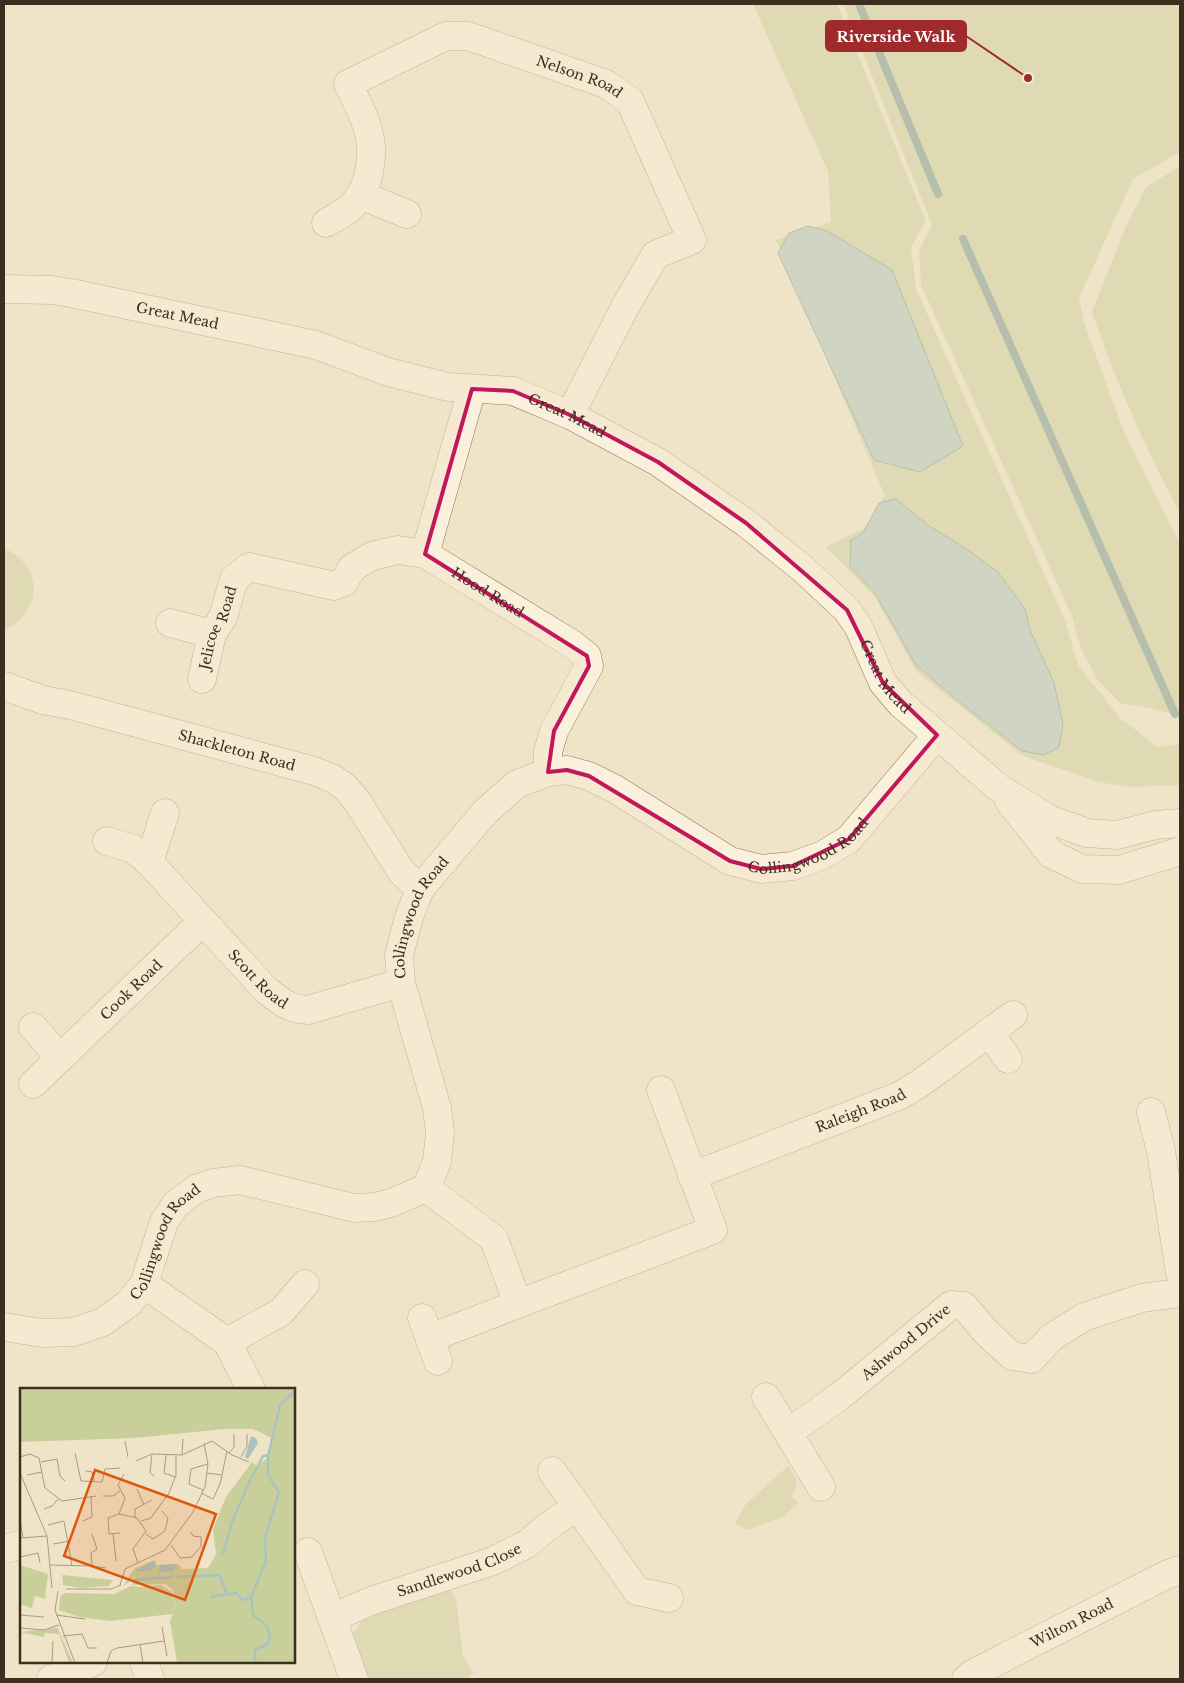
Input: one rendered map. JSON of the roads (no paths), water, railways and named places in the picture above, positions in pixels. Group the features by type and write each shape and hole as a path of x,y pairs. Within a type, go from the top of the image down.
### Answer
{"street":[{"name":"Nelson Road","path":"326,223 351,208 361,195 367,181 371,150 368,130 348,84 446,36 468,36 606,84 630,101 692,240 655,255 624,309 570,415"},
{"path":"361,195 407,214"},
{"name":"Great Mead","path":"4,289 52,290 72,293 264,333 316,345 388,372 448,387 513,391 570,415 665,467 738,517 803,569 847,610 858,626 883,683 900,704 999,788 1052,820 1087,833 1117,835 1156,825 1180,823"},
{"path":"425,554 472,389"},
{"name":"Jelicoe Road","path":"202,679 212,634 224,617 234,579 249,567 334,586 344,582 352,568 372,556 398,550 425,554"},
{"name":"Hood Road","path":"425,554 572,644 587,656 589,666 554,731 548,752 548,772"},
{"path":"170,624 212,634"},
{"name":"Shackleton Road","path":"4,686 43,700 70,705 314,771 332,778 345,787 357,801 401,871 420,889"},
{"name":"Collingwood Road","path":"4,1328 42,1333 74,1332 103,1322 129,1303 144,1284 164,1222 176,1204 196,1189 213,1183 240,1180 354,1208 374,1208 426,1188 438,1162 440,1132 437,1108 401,983 399,955 409,916 420,889 485,812 517,784 548,772 567,770 589,776 730,861 760,869 793,866 823,855 849,839 937,735"},
{"name":"Great Mead","path":"999,788 1051,854 1082,869 1119,870 1180,851"},
{"path":"149,862 165,813"},
{"name":"Scott Road","path":"107,841 133,849 149,862 266,990 295,1010 308,1010 401,983"},
{"name":"Cook Road","path":"33,1084 202,922"},
{"name":"Raleigh Road","path":"692,1176 899,1096 919,1084 1013,1015"},
{"path":"33,1027 60,1058"},
{"path":"989,1032 1008,1059"},
{"path":"430,1339 713,1230 661,1090"},
{"path":"1151,1112 1171,1147 1180,1273"},
{"path":"426,1188 494,1239 518,1304"},
{"path":"144,1284 227,1342 250,1388"},
{"path":"227,1342 281,1312 305,1284"},
{"name":"Ashwood Drive","path":"788,1433 840,1396 952,1305 964,1306 1012,1356 1031,1359 1052,1337 1084,1317 1142,1298 1180,1293"},
{"path":"766,1397 821,1487"},
{"path":"552,1471 637,1591 669,1598"},
{"name":"Sandlewood Close","path":"332,1618 371,1601 493,1561 527,1544 577,1506"},
{"path":"4,1550 20,1545"},
{"path":"308,1552 354,1679"},
{"name":"Wilton Road","path":"971,1678 1166,1575 1180,1570"},
{"path":"51,1679 91,1663"},
{"path":"144,1663 150,1679"}],"water":[{"path":"808,226 827,231 892,270 963,446 920,472 874,460 778,253 789,233"},
{"path":"896,499 929,526 962,546 998,572 1025,609 1030,630 1054,683 1063,724 1059,747 1044,755 1022,751 916,665 876,595 850,566 851,540 863,533 879,503"}],"waterway":[{"path":"859,4 938,194"},
{"path":"963,239 1175,714"}],"place":[{"name":"Riverside Walk","path":"1028,78"}]}
